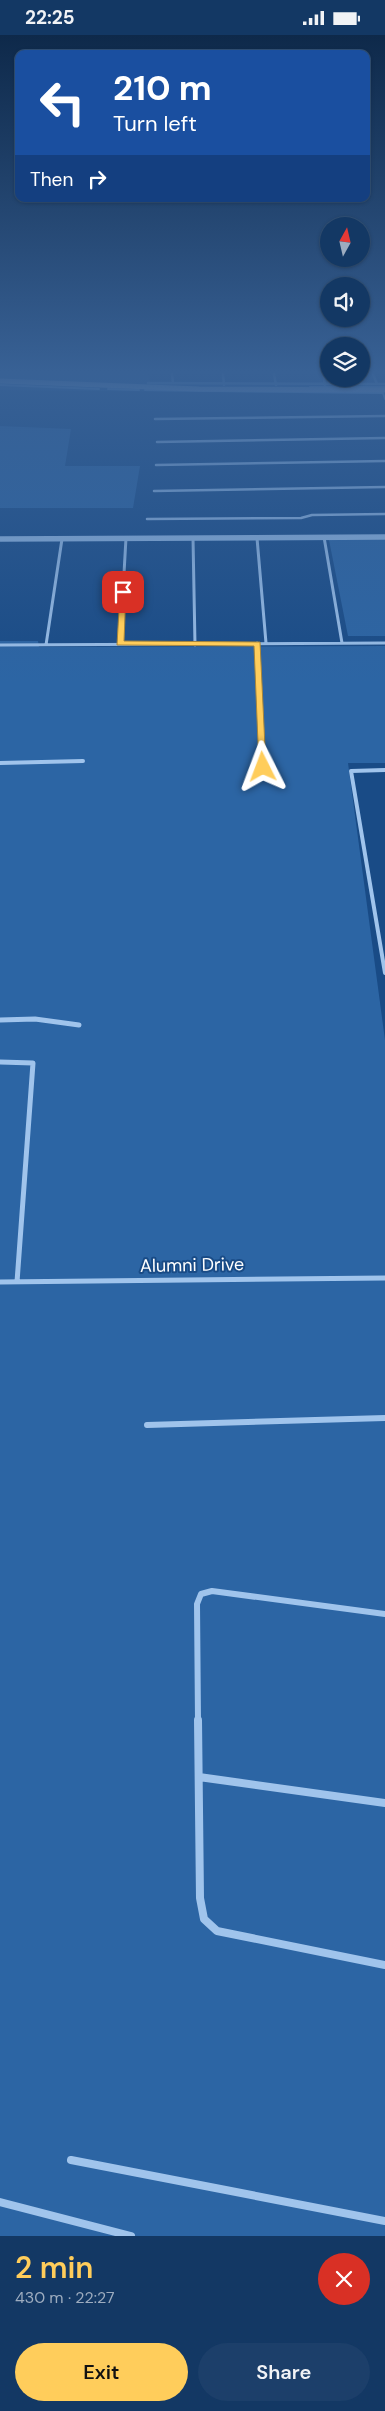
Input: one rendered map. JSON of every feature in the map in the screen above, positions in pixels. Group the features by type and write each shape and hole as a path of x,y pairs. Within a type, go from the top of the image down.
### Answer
{"street":[{"path":"154,491 385,487"},
{"path":"147,519 302,518 312,515 385,514"},
{"path":"324,537 342,643"},
{"path":"0,539 385,537"},
{"path":"120,644 126,538"},
{"path":"193,538 195,645"},
{"path":"257,538 266,643"},
{"path":"46,645 62,539"},
{"path":"257,643 263,767"},
{"path":"0,645 385,643"},
{"path":"0,763 83,761"},
{"path":"385,770 352,771 385,973"},
{"path":"0,1020 35,1019 79,1025"},
{"path":"0,1062 33,1063 17,1282"},
{"name":"Alumni Drive","path":"0,1282 385,1278"},
{"path":"147,1425 385,1418"},
{"path":"385,1614 212,1591 201,1594 197,1604 200,1898 204,1919 217,1931 385,1965"},
{"path":"199,1777 385,1803"},
{"path":"70,2160 385,2221"},
{"path":"0,2202 131,2236"}],"shaded area":[{"path":"0,477 138,477 133,508 0,508"},
{"path":"329,540 385,540 385,636 348,636"},
{"path":"0,641 38,641 39,647 385,646 385,763 348,763 385,1040 385,2236 0,2236"}],"route":[{"path":"123,592 120,644 195,645 257,643 263,767"}]}
